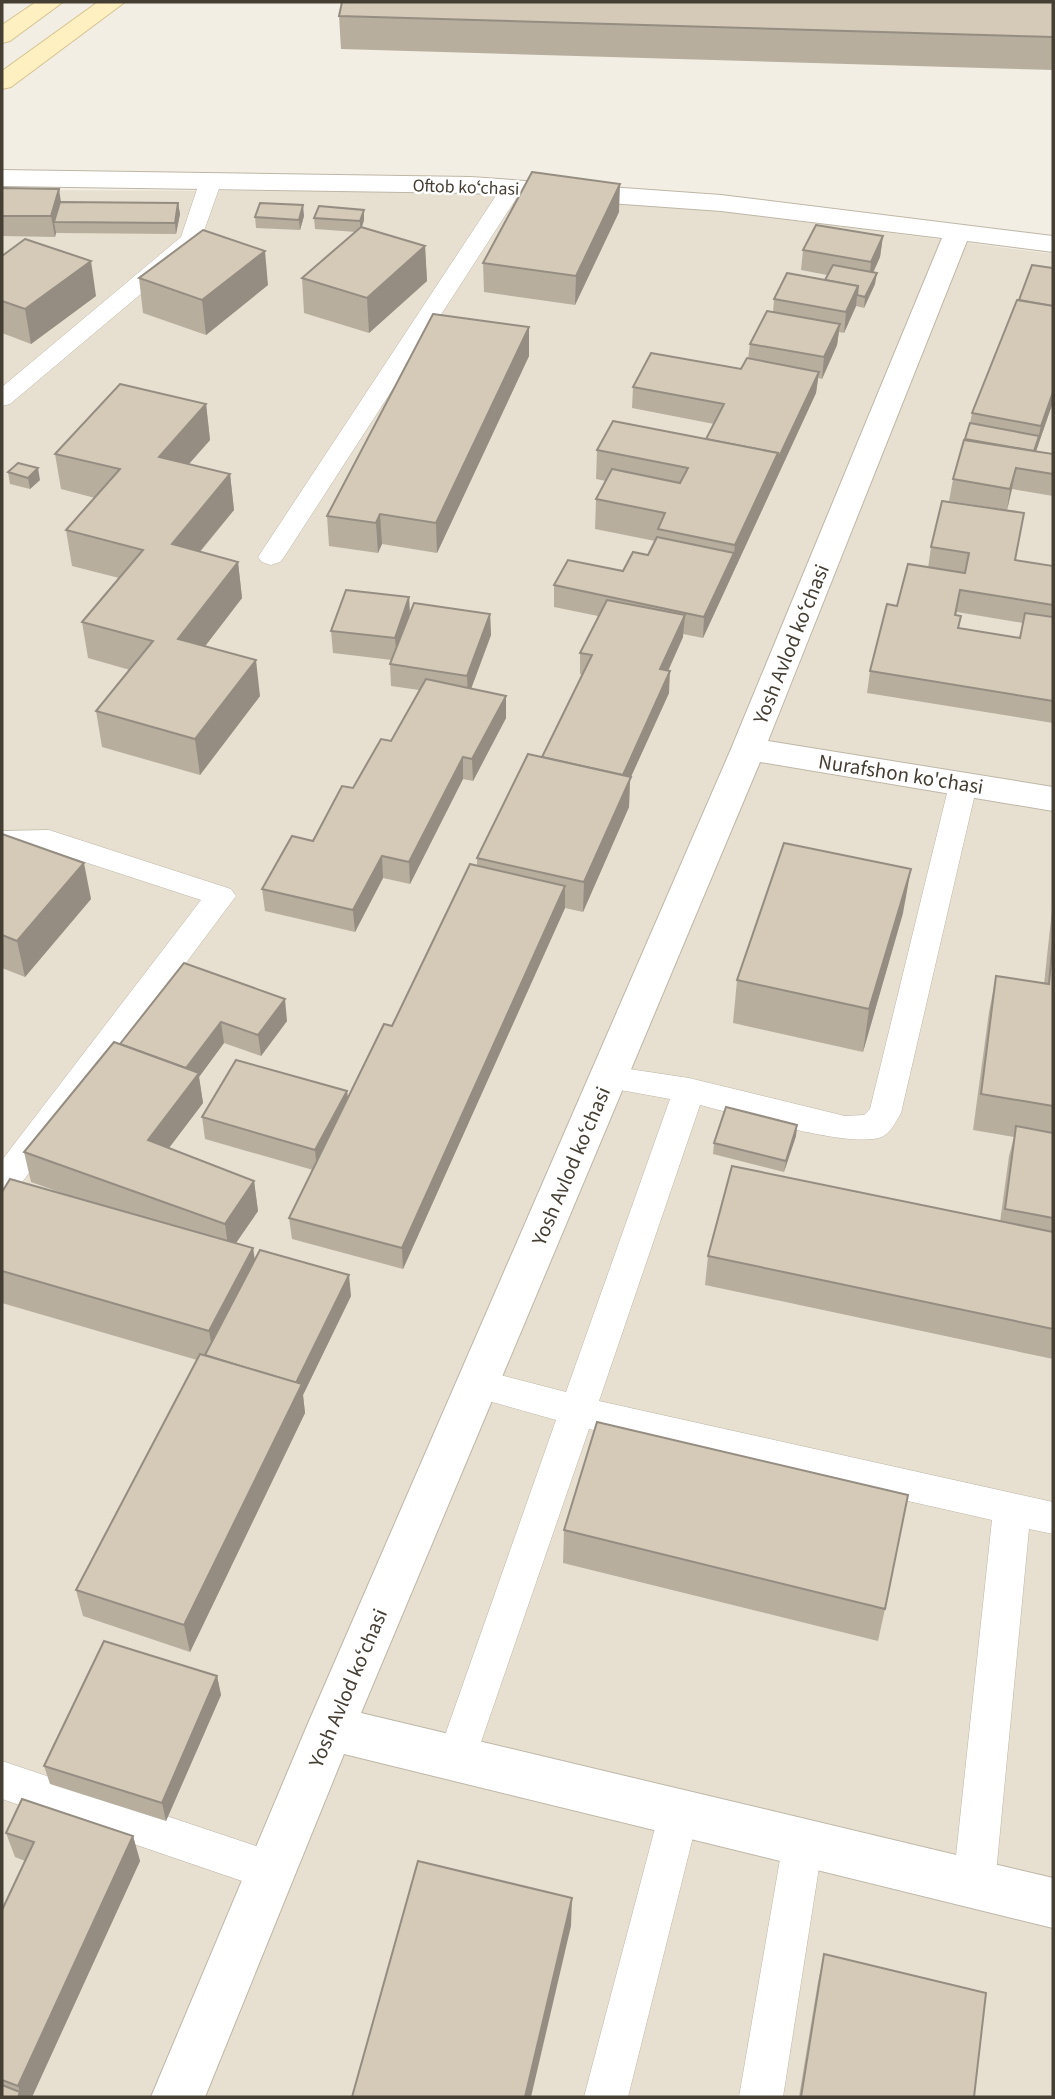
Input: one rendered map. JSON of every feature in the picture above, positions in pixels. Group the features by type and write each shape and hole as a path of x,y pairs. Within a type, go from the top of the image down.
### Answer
{"main road":[{"path":"2,36 51,2"},
{"path":"2,82 113,2"}],"street":[{"name":"Oftob koʻchasi","path":"2,178 513,188 721,203 1053,244"},
{"name":"Yosh Avlod koʻchasi","path":"178,2097 330,1728 748,749 957,233"},
{"name":"Nurafshon ko'chasi","path":"748,749 1053,799"},
{"path":"330,1728 1053,1903"}],"lane":[{"path":"2,399 13,375 191,240 210,183"},
{"path":"271,556 513,188"},
{"path":"609,1078 689,1090 845,1128 873,1128 885,1113 963,785"},
{"path":"2,841 49,840 221,896 2,1184"},
{"path":"457,1758 689,1090"},
{"path":"477,1384 576,1410 1053,1518"},
{"path":"974,1884 1012,1508"},
{"path":"2,1780 271,1871"},
{"path":"606,2097 679,1812"},
{"path":"761,2097 803,1842"}],"shaded area":[{"path":"2,190 482,192 661,203 1053,254 1053,2097 2,2097"}],"building":[{"path":"342,2 1053,2 1053,37 339,16"},
{"path":"532,172 620,184 576,276 483,263"},
{"path":"2,188 59,189 51,216 2,216"},
{"path":"60,202 178,203 175,223 54,222"},
{"path":"260,203 303,205 299,220 255,217"},
{"path":"319,206 364,210 360,221 314,218"},
{"path":"816,225 883,236 871,262 803,250"},
{"path":"361,227 425,246 367,298 302,278"},
{"path":"203,230 265,251 202,300 139,278"},
{"path":"25,239 91,261 25,309 2,301 2,256"},
{"path":"833,265 877,273 865,297 857,295 858,286 825,280"},
{"path":"1032,265 1053,268 1053,306 1019,300"},
{"path":"787,273 858,286 846,312 774,299"},
{"path":"1017,300 1053,306 1053,392 1041,426 972,413"},
{"path":"767,311 840,324 824,357 750,344"},
{"path":"433,314 529,327 436,523 380,514 376,523 327,516"},
{"path":"651,353 741,369 747,358 819,372 777,461 778,453 706,439 724,404 633,387"},
{"path":"120,384 206,404 159,457 230,474 172,544 238,562 178,639 256,660 195,739 96,711 153,641 82,622 143,550 66,530 120,469 55,454"},
{"path":"613,421 778,453 735,545 658,529 665,513 596,499 612,469 680,483 688,468 597,450"},
{"path":"970,423 1039,436 1034,451 965,439"},
{"path":"964,440 1053,454 1053,474 1016,468 1010,489 953,479"},
{"path":"18,463 38,468 28,478 8,472"},
{"path":"942,501 1024,513 1015,560 1053,566 1053,605 960,590 955,615 961,616 958,628 1020,638 1025,613 1053,617 1053,701 870,671 887,604 897,606 908,564 965,573 969,553 931,547"},
{"path":"657,537 734,553 704,617 554,585 568,560 623,571 633,552 648,555"},
{"path":"346,590 409,597 395,638 331,631"},
{"path":"607,600 685,615 660,669 670,671 623,775 542,757 592,655 580,653"},
{"path":"414,603 490,614 467,676 390,664"},
{"path":"426,679 506,696 472,759 463,757 409,862 382,856 353,910 262,889 292,836 313,841 342,786 353,788 381,739 391,741"},
{"path":"528,754 631,777 584,882 477,858"},
{"path":"2,834 84,863 17,941 2,935"},
{"path":"784,843 911,869 869,1009 737,980"},
{"path":"470,864 565,886 402,1248 289,1218 384,1024 392,1026"},
{"path":"1053,940 1053,1106 981,1094 996,976 1049,984"},
{"path":"184,963 285,999 258,1035 221,1022 186,1068 120,1044"},
{"path":"114,1042 199,1073 148,1140 254,1181 225,1224 24,1152"},
{"path":"236,1060 347,1091 315,1150 202,1117"},
{"path":"726,1107 797,1125 786,1161 714,1143"},
{"path":"1016,1126 1053,1133 1053,1218 1005,1209"},
{"path":"732,1166 1053,1232 1053,1329 708,1256"},
{"path":"10,1179 253,1248 209,1331 2,1271 2,1192"},
{"path":"260,1250 349,1275 296,1383 205,1355"},
{"path":"200,1354 302,1384 184,1625 76,1590"},
{"path":"597,1422 908,1495 885,1609 564,1530"},
{"path":"104,1641 217,1676 162,1803 44,1766"},
{"path":"22,1799 133,1836 18,2086 2,2080 2,1910 34,1842 6,1833"},
{"path":"418,1861 572,1898 525,2097 352,2097"},
{"path":"824,1954 986,1993 974,2097 801,2097"},
{"path":"2,2085 20,2092 18,2097 2,2097"}]}
